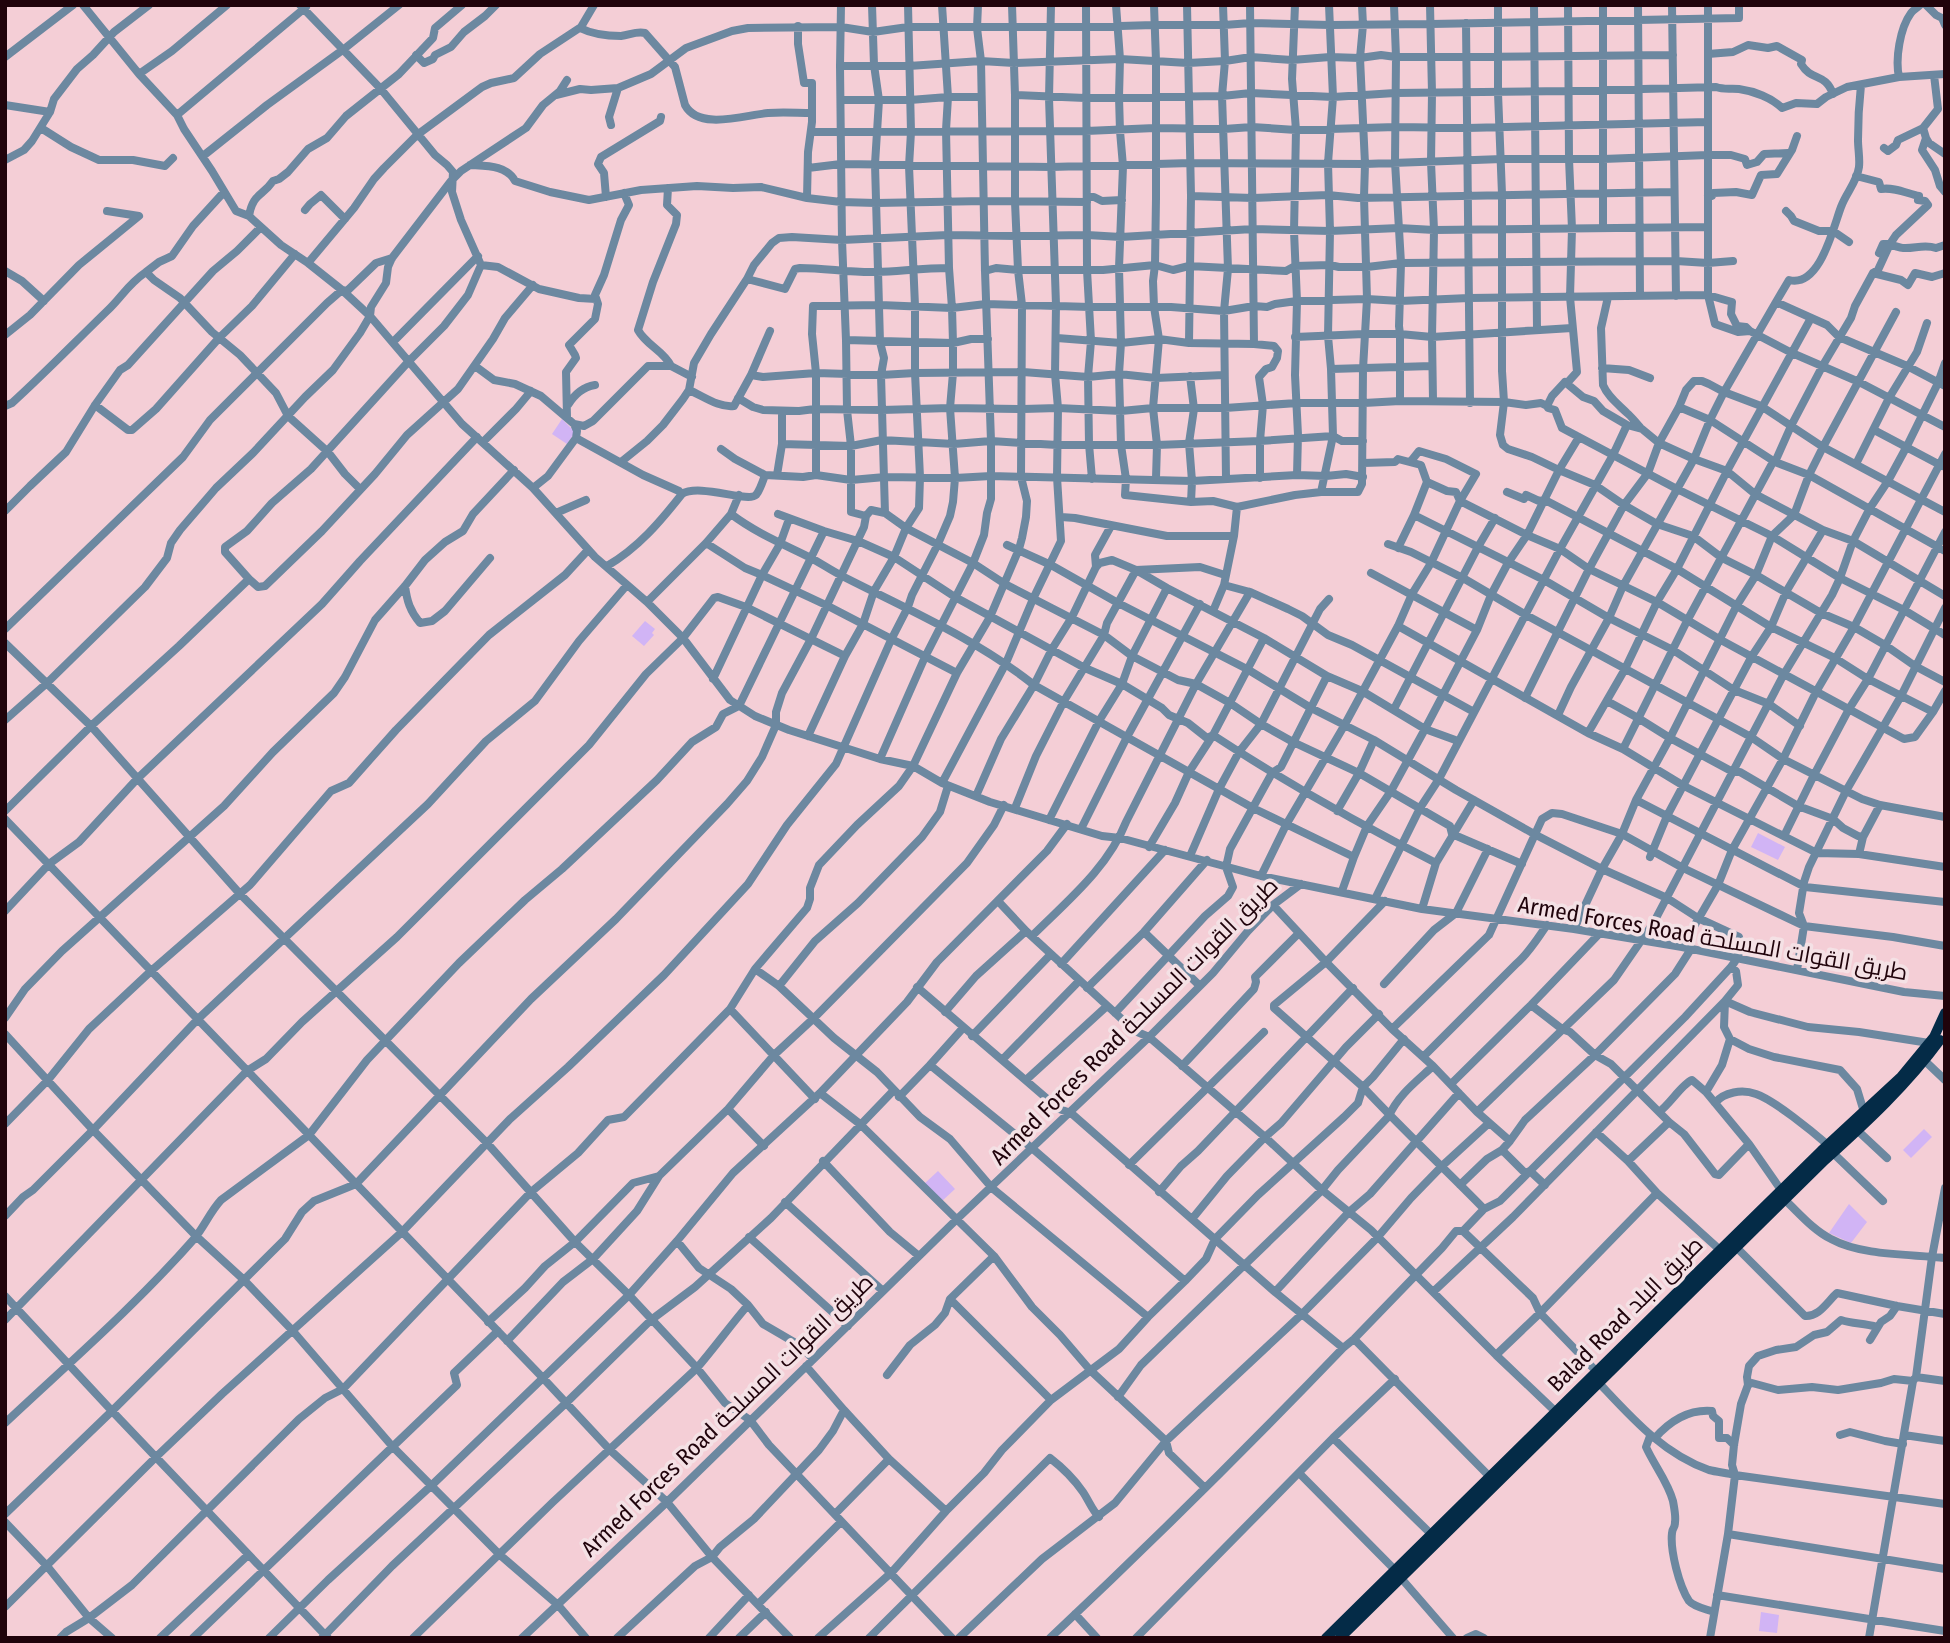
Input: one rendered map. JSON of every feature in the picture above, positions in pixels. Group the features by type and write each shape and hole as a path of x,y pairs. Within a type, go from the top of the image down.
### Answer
{"highway":[{"name":"Balad Road طريق البلد","path":"1326,1638 1398,1574 1598,1377 1720,1250 1831,1149 1929,1043 1945,1013"},
{"name":"Balad Road طريق البلد","path":"1831,1149 1887,1103 1924,1061 1945,1030"},
{"name":"Balad Road طريق البلد","path":"1340,1638 1431,1534 1556,1412 1598,1377 1737,1248 1783,1195"}],"street":[{"path":"5,57 73,5"},
{"path":"83,5 139,74 177,115 236,211 249,216 281,245 342,290 370,316 443,403 533,488 588,550 647,601 682,638 724,694 739,706 776,726 880,759 913,766 945,785 1049,820 1102,836 1120,838 1301,884"},
{"path":"5,160 24,150 41,128 54,99 77,69 114,32 149,5"},
{"path":"139,74 172,51 227,5"},
{"path":"203,156 267,104 344,50 399,5"},
{"path":"249,216 258,194 288,172 308,149 327,138 346,116 399,74 433,38 435,28 462,5"},
{"path":"416,55 424,63 433,59 435,55 451,47 496,5"},
{"path":"308,263 374,179 417,135 482,87 514,78 540,54 580,27 594,5"},
{"path":"841,5 842,272 847,410 851,446 851,512 866,516"},
{"path":"872,5 878,100 875,164 880,342 884,358 881,375 885,513"},
{"path":"808,736 863,624 874,591 919,508 909,166 911,132 908,5"},
{"path":"5,1607 156,1457 402,1232 510,1119 664,975 748,884 787,825 836,764 950,516 955,478 950,408 953,343 948,234 948,97 942,5"},
{"path":"880,759 925,657 973,563 984,535 991,499 990,373 978,5"},
{"path":"60,1638 132,1585 299,1419 342,1389 531,1192 578,1153 608,1120 624,1117 730,1009 755,970 807,908 810,888 819,864 899,786 913,766 957,673 990,617 1005,584 1019,549 1027,509 1021,477 1022,305 1015,202 1012,5"},
{"path":"779,986 815,941 858,903 922,837 940,812 945,785 1006,663 1061,541 1056,445 1057,338 1049,98 1051,5"},
{"path":"1086,5 1087,270 1091,341 1088,377 1092,479"},
{"path":"1116,5 1123,166 1119,374 1125,495 1191,502 1213,501 1237,507 1295,495 1359,492 1361,489 1367,299 1360,58 1362,5"},
{"path":"1154,5 1156,236 1153,281 1159,339 1153,408 1157,445 1156,478"},
{"path":"1187,5 1191,129 1189,342"},
{"path":"1223,5 1228,269 1224,311 1226,479"},
{"path":"1250,5 1254,344"},
{"path":"1295,5 1292,60 1296,130 1294,231 1297,302 1297,475"},
{"path":"1321,492 1333,436 1328,336 1328,163 1333,97 1329,5"},
{"path":"1394,5 1395,162 1401,263 1400,401"},
{"path":"1430,5 1434,230 1433,400"},
{"path":"1498,5 1504,402 1500,435 1503,445 1595,485 1657,524 1693,536 1722,558 1821,613 1854,627 1945,682"},
{"path":"1534,5 1537,330"},
{"path":"1547,406 1564,382 1568,382 1577,372 1570,297 1572,229 1568,5"},
{"path":"1603,228 1604,5"},
{"path":"1638,5 1640,296"},
{"path":"1672,5 1676,296"},
{"path":"1708,5 1709,295 1715,324 1738,332 1753,333"},
{"path":"554,95 580,89 618,88 651,74 687,48 732,31 748,28 841,27 873,32 908,27 1116,27 1251,23 1363,25 1739,18 1739,5"},
{"path":"1899,77 1896,66 1897,52 1909,15 1920,5"},
{"path":"1926,5 1942,18 1945,25"},
{"path":"177,115 304,6 453,172 452,192 461,220 480,261 468,295 452,317 312,469 272,503 247,531 225,547 225,552 258,587 265,586 321,531 407,435 458,389 505,318 533,285"},
{"path":"1466,23 1469,402"},
{"path":"798,26 804,83 812,83 807,198"},
{"path":"580,27 591,33 608,35 623,36 643,32 677,72 685,105 696,116 734,119 764,113 812,113"},
{"path":"1708,54 1733,52 1748,45 1768,48 1777,46 1802,60 1801,64 1806,72 1822,78 1833,93"},
{"path":"840,66 1120,59 1188,63 1251,58 1292,60 1381,55 1673,55"},
{"path":"1015,95 1085,98 1223,96 1251,93 1333,97 1395,93 1569,92 1716,86 1725,90 1743,90 1769,99 1783,108 1796,103 1817,104 1833,93 1847,88 1899,77 1945,74"},
{"path":"1884,148 1888,151 1898,140 1923,128 1941,111 1934,75"},
{"path":"5,720 47,683 145,587 167,558 180,530 216,488 333,370 352,347 370,316 372,307 386,283 392,258 451,181 461,171 526,128 567,80"},
{"path":"1558,715 1623,586 1694,460 1710,420 1753,333 1789,280 1802,281 1816,267 1859,167 1861,85"},
{"path":"611,125 609,117 618,88"},
{"path":"841,100 980,97"},
{"path":"5,105 50,112"},
{"path":"606,197 604,173 598,164 601,157 660,121 661,117"},
{"path":"811,132 1120,131 1252,127 1296,130 1708,122"},
{"path":"41,128 71,148 99,160 133,160 165,166 173,158"},
{"path":"1923,128 1929,143 1945,154"},
{"path":"1708,195 1731,192 1752,195 1761,175 1777,174 1797,136"},
{"path":"1926,138 1922,150 1936,170 1940,186 1945,192"},
{"path":"808,168 841,164 1051,167 1191,163 1365,164 1708,155 1737,156 1745,159 1747,165 1757,162 1764,153 1788,153"},
{"path":"470,165 506,170 515,181 589,200 640,190 697,186 761,187 807,198 876,204 1052,202 1087,200 1094,197 1102,201 1122,200"},
{"path":"1623,750 1687,621 1775,462 1791,426 1873,273 1878,270 1896,235 1928,205 1919,200 1919,196 1895,189 1881,189 1879,182 1856,176"},
{"path":"668,188 667,205 677,215 676,223 638,330 666,357 671,366"},
{"path":"5,406 12,403 69,350 109,310 132,282 172,256 200,218 224,192"},
{"path":"1191,196 1252,198 1674,192"},
{"path":"533,488 548,476 576,438 577,430 569,416 566,372 576,358 569,345 595,319 598,304 595,295 621,220 629,205 624,193"},
{"path":"305,211 321,195 345,219"},
{"path":"5,335 44,301 79,265 139,216 107,211"},
{"path":"1786,211 1800,224 1819,231 1833,231 1849,242"},
{"path":"5,511 66,453 120,370 128,365 213,271 261,227"},
{"path":"621,462 663,425 689,390 694,363 754,265 779,238 842,240 948,234 1121,237 1253,229 1330,231 1399,228 1468,230 1708,227"},
{"path":"1879,253 1883,244 1901,248 1936,248 1945,245"},
{"path":"95,405 128,430 132,430 156,409 219,338 252,306 295,254"},
{"path":"5,629 183,457 210,420 342,290 347,291 376,263 392,258"},
{"path":"480,261 498,267 538,289 596,299"},
{"path":"393,342 480,261"},
{"path":"985,271 996,268 1018,271 1103,270 1155,265 1173,270 1189,266 1286,271 1295,266 1367,267 1401,263 1733,261"},
{"path":"747,279 785,289 795,269 878,272 949,268"},
{"path":"5,271 22,281 44,301"},
{"path":"146,272 184,303 276,393 288,416 328,452 360,489"},
{"path":"1873,273 1901,280 1908,285 1915,273 1932,277 1945,273"},
{"path":"816,475 813,306 952,308 986,304 1189,307 1224,311 1297,302 1367,299 1400,301 1709,295 1732,302 1731,314 1737,326 1746,327 1792,353 1859,382 1945,427"},
{"path":"1608,297 1601,328 1603,385 1618,407 1628,413 1642,429 1659,443 1694,460 1727,471 1755,494 1823,530 1853,541 1945,596"},
{"path":"1776,302 1827,325 1839,337 1907,366 1941,385"},
{"path":"1574,929 1622,834 1636,800 1737,605 1756,575 1772,536 1794,515 1809,475 1896,312"},
{"path":"1588,733 1625,669 1657,602 1677,569 1761,406 1811,318"},
{"path":"1856,464 1889,398 1917,352 1927,323"},
{"path":"1295,337 1400,334 1432,337 1572,328"},
{"path":"689,390 721,405 734,406 770,331"},
{"path":"1057,338 1121,343 1159,339 1274,346 1278,351 1277,358 1272,367 1259,377 1263,405 1260,478"},
{"path":"846,340 953,343 988,339"},
{"path":"1477,1112 1614,979 1642,941 1784,674 1840,578 1853,541 1870,508 1941,385 1945,363"},
{"path":"475,366 494,380 515,384 541,396 584,426 593,421 648,366 671,366 692,377"},
{"path":"1331,369 1432,366"},
{"path":"1602,368 1629,370 1650,378"},
{"path":"751,375 763,377 816,373 881,375 1023,372 1088,377 1119,374 1156,378 1224,375"},
{"path":"1190,376 1194,409 1189,443 1191,502"},
{"path":"1525,698 1609,532 1647,473 1686,390 1694,381 1702,381 1761,406 1824,447 1945,512"},
{"path":"1564,382 1583,397 1594,401 1603,411 1627,425 1642,429"},
{"path":"569,416 573,398 586,386 595,385"},
{"path":"5,911 49,864 79,842 137,779 322,604 369,551 480,439 516,409 531,391"},
{"path":"738,398 763,410 782,411 916,408 1121,411 1433,400 1526,405 1541,403 1555,410 1562,428 1772,536 1840,578 1904,610 1945,635"},
{"path":"1679,407 1710,420 1775,462 1809,475 1941,549"},
{"path":"776,475 782,444 782,411"},
{"path":"1375,899 1420,808 1475,712 1627,425"},
{"path":"1874,430 1942,466"},
{"path":"782,444 851,446 882,439 954,444 991,441 1056,445 1157,445 1333,436 1342,440 1363,441"},
{"path":"1342,891 1367,826 1391,791 1443,696 1507,563 1527,535 1559,470 1579,437"},
{"path":"576,438 681,494"},
{"path":"721,449 765,475 816,475 851,480 991,476 1156,478 1192,481 1297,475 1346,474 1363,477"},
{"path":"1261,876 1286,825 1398,626 1412,594 1431,563 1476,474 1446,459 1419,451 1411,461"},
{"path":"1460,1185 1487,1159 1502,1150 1525,1120 1595,1055 1675,974 1698,918 1718,885 1732,850 1783,759 1816,692 1942,466 1945,454"},
{"path":"1363,463 1395,462 1398,459 1421,465 1427,482 1398,548"},
{"path":"5,1018 25,989 62,951 224,807 273,752 334,693 375,620 425,560 445,542 463,531 473,514 514,470"},
{"path":"607,566 645,538 688,489 754,497 765,475"},
{"path":"1427,482 1456,492 1460,501 1560,549 1590,569 1657,602 1719,639 1904,739 1915,737 1945,691"},
{"path":"1507,492 1524,499 1526,495 1539,501 1545,500 1609,532 1677,569 1771,626 1933,712"},
{"path":"647,601 732,514 739,495"},
{"path":"556,513 586,500"},
{"path":"1213,611 1224,585 1237,507"},
{"path":"5,1514 285,1239 302,1212 314,1200 356,1184 531,999 616,919 727,804 755,769 776,726 776,712 782,693 828,606 864,527 866,516 872,510 885,513 906,528 973,563 1005,584 1072,617 1104,635 1132,656 1178,680 1196,684 1293,742 1359,773 1450,825 1452,834"},
{"path":"732,514 753,530 942,625 1006,663 1034,685 1253,808 1354,857"},
{"path":"778,514 858,541 894,557 922,577 990,617 1085,668 1122,684 1169,715 1188,723 1207,738 1213,735"},
{"path":"1414,515 1544,580 1609,618 1674,650 1734,690 1769,704 1800,726"},
{"path":"1060,517 1075,517 1167,536 1234,536"},
{"path":"1394,709 1495,518"},
{"path":"713,679 746,607 780,544 789,519"},
{"path":"1096,567 1095,555 1111,526"},
{"path":"1652,855 1667,816 1752,656 1771,626 1786,592 1823,530"},
{"path":"5,1423 141,1295 196,1236 212,1209 221,1200 309,1135 367,1060 494,929 657,780 692,742 716,727 723,714 739,706 824,531"},
{"path":"1784,836 1918,581 1941,549 1945,531"},
{"path":"706,543 745,568 828,606 957,673"},
{"path":"1388,544 1411,552 1463,578 1751,737 1783,759 1846,791 1880,805 1945,817"},
{"path":"1007,545 1051,565 1118,603 1247,669 1536,835 1667,898 1698,918 1738,937 1741,948 1738,959 1731,967 1500,1201 1484,1209 1462,1231"},
{"path":"5,1124 48,1080 89,1029 240,894 331,791 349,783 396,730 489,635 565,575 588,550"},
{"path":"405,586 411,612 420,623 432,621 445,611 490,558"},
{"path":"976,796 1001,739 1072,617 1096,567 1112,560 1264,638 1327,676 1394,709 1425,729 1458,741"},
{"path":"1136,570 1200,566 1225,575"},
{"path":"1015,808 1036,756 1064,701 1104,635 1107,623 1136,570"},
{"path":"1371,573 1477,630"},
{"path":"5,811 91,726 249,579"},
{"path":"5,1216 93,1130 198,1019 428,804 486,741 535,702 579,641 627,585"},
{"path":"1224,585 1250,592 1288,609 1328,635 1379,659 1475,712"},
{"path":"1049,820 1099,721 1122,684 1132,656 1167,588"},
{"path":"945,1012 976,975 1029,933 1103,863 1120,838 1177,719 1250,592"},
{"path":"5,1320 247,1071 283,1044 302,1022 430,905 589,745 646,674 682,638 713,598 718,597 746,607 845,656"},
{"path":"1190,856 1219,789 1240,752 1261,724 1320,609 1329,599"},
{"path":"1081,829 1127,737 1200,604"},
{"path":"1797,970 1804,926 1800,913 1804,881 1809,867 1846,791 1901,696 1945,608"},
{"path":"1398,626 1684,786 1817,853 1859,854 1945,867"},
{"path":"1149,847 1264,638"},
{"path":"5,642 91,726 240,894 487,1143 575,1242 697,1368 725,1403 750,1420 769,1445 952,1638"},
{"path":"1115,1013 1205,916 1228,896 1233,887 1226,867 1230,849 1272,774 1281,767 1327,676"},
{"path":"1607,701 1700,755 1733,772 1740,772 1798,806 1833,819 1843,828 1863,837"},
{"path":"1213,735 1272,774 1436,863"},
{"path":"1337,811 1374,740"},
{"path":"1422,909 1436,863 1474,800"},
{"path":"1636,800 1805,887 1945,902"},
{"path":"508,1341 563,1282 593,1259 637,1211 659,1176 728,1110 774,1055 967,863 994,825 1004,805"},
{"path":"1859,854 1863,837 1880,805"},
{"path":"1392,1029 1489,935 1542,819 1552,813 1570,816 1622,834 1652,855 1804,926 1945,946"},
{"path":"5,819 610,1450 667,1502 712,1557 790,1638"},
{"path":"269,1638 629,1295 733,1173 818,1096 900,1010 937,962 1047,850 1067,824"},
{"path":"1452,834 1522,864"},
{"path":"1384,984 1433,930 1456,913 1488,849"},
{"path":"1061,964 1165,850"},
{"path":"1087,988 1144,932 1207,860"},
{"name":"Armed Forces Road طريق القوات المسلحة","path":"522,1638 667,1502 956,1220 1071,1113 1213,973 1273,905 1301,884 1422,909 1547,925 1687,948 1904,992 1944,997"},
{"path":"998,901 1061,964 1135,1031 1149,1037 1371,1230 1556,1412"},
{"path":"1385,901 1326,962 1274,1003 1274,1008 1363,1087 1484,1209"},
{"path":"1273,905 1392,1029 1510,1141"},
{"path":"1423,1057 1529,953 1547,925"},
{"path":"1144,932 1200,986"},
{"path":"1182,1066 1254,989 1255,977 1299,933"},
{"path":"1451,1084 1599,934"},
{"path":"972,1036 1051,954"},
{"path":"1433,1292 1545,1185 1724,1001 1738,985 1736,971 1731,967"},
{"path":"755,970 779,986 834,1038 877,1072 920,1117 950,1139 992,1188 1148,1317"},
{"path":"1002,1060 1079,981"},
{"path":"917,987 1059,1109 1071,1113 1159,1192 1343,1348"},
{"path":"1159,1192 1353,988"},
{"path":"1724,1001 1724,1027 1730,1039 1774,1057 1840,1070 1857,1089 1864,1112"},
{"path":"1724,1001 1750,1012 1808,1027 1929,1043"},
{"path":"1531,1005 1562,1030 1570,1031 1595,1055 1611,1064 1684,1134 1715,1174 1719,1175 1749,1144"},
{"path":"1026,1080 1107,1006"},
{"path":"730,1009 818,1096 860,1124 993,1256 1032,1307 1090,1370 1166,1441 1169,1453 1204,1487"},
{"path":"1192,1219 1227,1177 1281,1123 1379,1014"},
{"path":"5,1296 300,1607 325,1637 392,1566 651,1320 676,1302 771,1218 860,1124 930,1065 963,1028"},
{"path":"1129,1165 1264,1032"},
{"path":"5,1034 93,1130 292,1330 392,1446 500,1555 558,1605 586,1638"},
{"path":"818,1638 892,1572 1051,1400 1119,1349 1185,1282 1206,1259 1215,1239 1258,1195 1358,1103 1363,1087 1404,1039"},
{"path":"1706,1092 1722,1065 1730,1039"},
{"path":"1924,1061 1945,1080"},
{"path":"930,1065 1033,1149 1185,1282"},
{"path":"1118,1397 1141,1365 1322,1190 1390,1115 1393,1107 1409,1088 1433,1066"},
{"path":"1659,1112 1686,1082 1692,1080 1706,1092 1749,1144 1783,1195 1814,1228 1831,1240 1879,1252 1945,1258"},
{"path":"1715,1103 1725,1094 1742,1091 1755,1093 1780,1108 1831,1149 1883,1202"},
{"path":"1275,1292 1349,1212 1370,1194 1459,1093"},
{"path":"728,1110 764,1146"},
{"path":"1628,1161 1669,1122"},
{"path":"959,1638 1042,1559 1115,1503 1166,1441 1302,1314 1377,1238 1442,1166 1489,1123"},
{"path":"1857,1130 1887,1158"},
{"path":"1596,1132 1628,1161 1657,1193 1720,1250"},
{"path":"1502,1150 1525,1173 1530,1171"},
{"path":"823,1161 890,1232 919,1256"},
{"path":"1530,1171 1545,1185"},
{"path":"488,1322 545,1266 575,1242 633,1183 659,1176"},
{"path":"1869,1638 1945,1188"},
{"path":"1496,1355 1657,1193"},
{"path":"785,1202 883,1291"},
{"path":"1051,1638 1238,1457 1456,1231 1462,1231 1533,1298 1540,1313 1653,1437 1667,1448 1709,1469 1735,1475 1945,1504"},
{"path":"749,1237 848,1326"},
{"path":"677,1241 699,1268 731,1289 763,1324 799,1345 844,1410 889,1459 946,1511"},
{"path":"1737,1248 1805,1316 1817,1314 1838,1293 1945,1314"},
{"path":"887,1375 910,1345 946,1313 950,1299 993,1256"},
{"path":"950,1299 1051,1400"},
{"path":"413,1638 697,1368 748,1305"},
{"path":"1870,1340 1877,1327 1897,1306"},
{"path":"1710,1638 1728,1534 1735,1475 1732,1465 1734,1445 1741,1404 1748,1385 1746,1377 1749,1366 1761,1355 1796,1347 1814,1335 1828,1332 1841,1320 1850,1324 1858,1322 1877,1327"},
{"path":"193,1638 457,1385 454,1373 498,1331"},
{"path":"1354,1339 1490,1477"},
{"path":"1136,1638 1395,1379"},
{"path":"1748,1385 1752,1383 1778,1390 1812,1387 1838,1390 1894,1379 1945,1381"},
{"path":"617,1638 695,1566 712,1557 754,1519 819,1450 844,1410"},
{"path":"1714,1612 1689,1601 1680,1581 1675,1566 1672,1532 1676,1524 1674,1503 1646,1447 1653,1437 1671,1422 1695,1412 1712,1411 1719,1421 1718,1438 1727,1438 1734,1445"},
{"path":"1840,1435 1850,1432 1885,1441 1945,1441"},
{"path":"1334,1438 1431,1534"},
{"path":"869,1638 1050,1458 1073,1479 1100,1517"},
{"path":"758,1604 889,1459"},
{"path":"1299,1473 1398,1574 1453,1638"},
{"path":"5,1522 47,1566 89,1618 112,1638"},
{"path":"1728,1534 1945,1569"},
{"path":"160,1638 248,1555"},
{"path":"709,1638 749,1595"},
{"path":"1717,1595 1945,1631"},
{"path":"739,1638 766,1612"},
{"path":"1075,1614 1097,1638"},
{"path":"1467,1638 1476,1634 1484,1638"}],"shaded area":[{"path":"562,419 575,432 567,444 552,434"},
{"path":"645,621 655,629 652,633 654,635 644,646 632,636"},
{"path":"1758,833 1785,847 1778,860 1751,847"},
{"path":"1924,1129 1932,1137 1911,1158 1903,1150"},
{"path":"938,1171 955,1189 941,1202 924,1184"},
{"path":"1849,1204 1867,1222 1851,1243 1829,1233"},
{"path":"1761,1612 1779,1615 1777,1633 1759,1631"}]}
